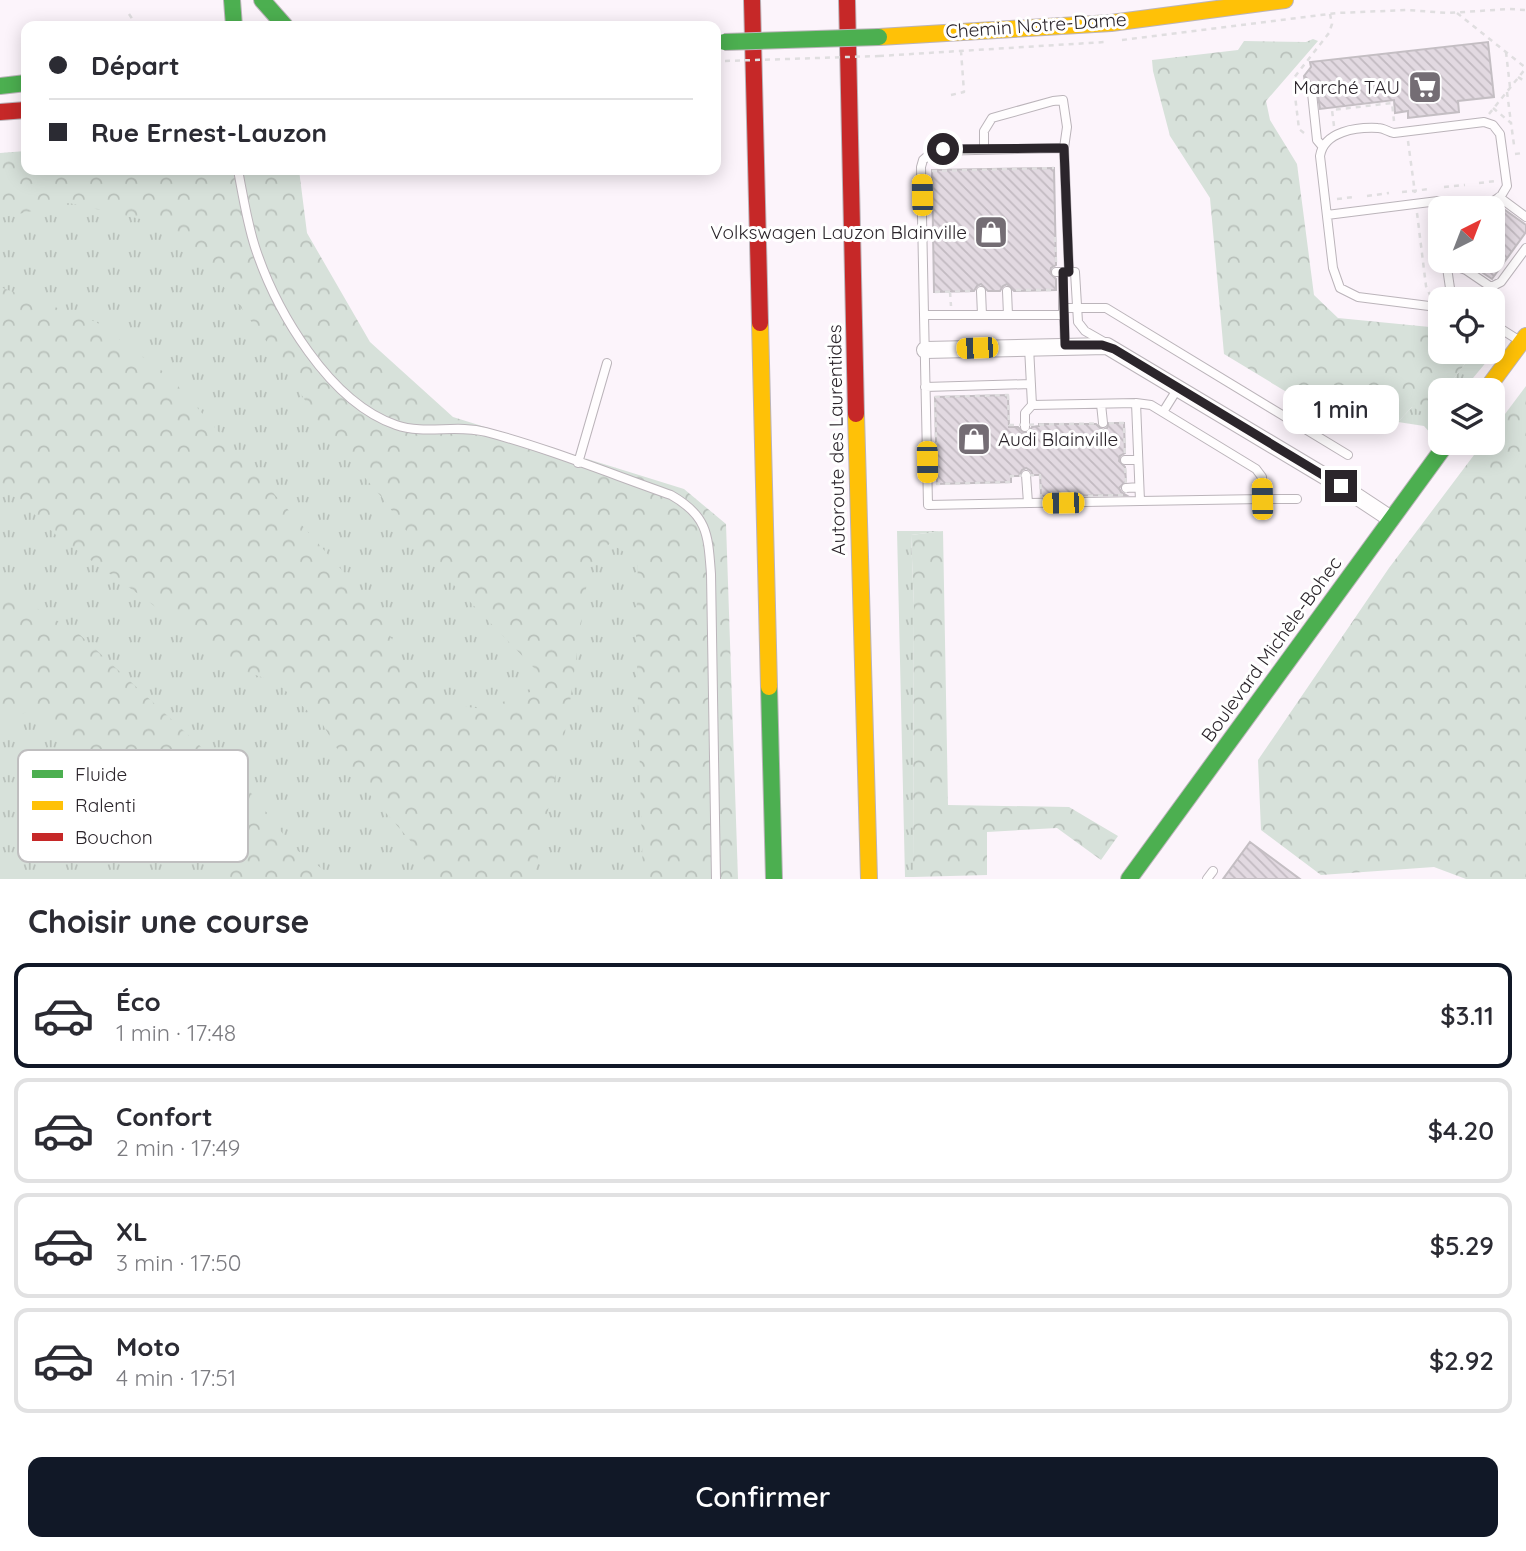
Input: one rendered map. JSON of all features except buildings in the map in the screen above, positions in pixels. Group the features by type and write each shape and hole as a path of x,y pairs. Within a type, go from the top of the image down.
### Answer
{"main road":[{"path":"232,0 234,21"},
{"path":"257,0 259,21"},
{"path":"262,0 281,21"},
{"path":"752,0 774,879"},
{"name":"Autoroute des Laurentides","path":"846,0 869,879"},
{"name":"Chemin Notre-Dame","path":"721,43 1111,23 1284,0"},
{"path":"0,86 21,84"},
{"path":"0,112 21,110"},
{"path":"1495,378 1525,339"},
{"name":"Boulevard Michèle-Bohec","path":"1129,879 1438,455"}],"street":[{"path":"925,349 1065,345 1102,345 1114,349 1391,519"}],"lane":[{"path":"1312,93 1317,139 1322,146"},
{"path":"984,149 984,131 992,118 1063,100 1067,127 1064,148 1065,345"},
{"path":"1428,306 1357,297 1346,293 1334,276 1320,158 1322,146 1332,137 1348,132 1380,128 1394,133 1488,123 1496,127 1502,141 1507,186 1501,196"},
{"path":"1064,148 938,149 923,160 921,167 928,505 1297,499"},
{"path":"239,175 249,227 271,287 303,343 348,394 380,419 406,428 470,429 671,495 693,510 706,532 711,574 716,879"},
{"path":"1327,215 1428,202"},
{"path":"1505,202 1526,217"},
{"path":"1470,273 1491,287 1501,282 1526,248"},
{"path":"1066,272 1081,327 1114,349"},
{"path":"981,291 982,315"},
{"path":"1007,291 1008,315"},
{"path":"924,315 1008,315 1076,308 1107,308 1348,455"},
{"path":"1505,330 1525,339"},
{"path":"1025,427 1025,414 1032,405 1029,347"},
{"path":"578,463 607,363"},
{"path":"925,387 1031,384"},
{"path":"1163,412 1178,388"},
{"path":"1136,403 1139,502"},
{"path":"1101,404 1103,424"},
{"path":"1032,405 1151,405 1256,469 1262,477 1262,499"},
{"path":"1125,460 1138,460"},
{"path":"1026,475 1028,503"},
{"path":"1126,488 1139,487"},
{"path":"1207,879 1213,871"}],"path":[{"name":"Chemin Notre-Dame","path":"721,61 879,56 1077,44 1156,37 1330,14 1407,10 1457,13 1526,10"},
{"path":"1457,13 1526,68 1489,112"},
{"path":"129,14 134,21"},
{"path":"1304,132 1299,130 1293,79 1329,33 1332,24 1330,14"},
{"path":"951,95 964,92 961,51"},
{"path":"1506,52 1510,87"},
{"path":"1518,77 1526,82"},
{"path":"1507,92 1511,123"},
{"path":"1333,116 1332,110 1392,103 1394,123"},
{"path":"1512,130 1520,129"},
{"path":"1408,138 1415,197"},
{"path":"1515,154 1524,153"},
{"path":"932,170 1054,168"},
{"path":"1479,183 1499,181"},
{"path":"1444,187 1465,185"},
{"path":"1402,192 1430,189"},
{"path":"1367,196 1389,193"},
{"path":"1332,200 1354,197"},
{"path":"1416,211 1428,290"},
{"path":"1007,291 1056,290 1066,272 1055,233"},
{"path":"934,292 981,291"},
{"path":"1009,425 1008,395 935,397 937,484 1011,482 1011,476"}],"green space":[{"path":"1313,39 1318,41 1266,101 1270,120 1297,164 1314,295 1338,318 1428,327 1428,364 1465,364 1454,378 1428,378 1428,410 1424,413 1412,407 1398,422 1380,420 1378,416 1313,408 1224,354 1210,198 1170,136 1153,71 1152,60 1238,50 1244,41 1306,42"},
{"path":"21,151 21,175 231,175 356,400 704,570 719,879 0,879 0,153"},
{"path":"21,158 21,175 300,175 307,233 370,342 453,417 684,489 726,524 738,879 643,879 636,630 638,561 610,543 589,568 567,723 533,879 439,879 409,839 354,777 323,725 276,682 229,666 148,601 57,536 0,481 0,287 96,322 169,376 382,619 406,668 446,704 483,709 530,692 535,669 419,549 385,501 323,429 276,354 235,300 180,236 145,220 69,203 0,218 0,160"},
{"path":"1465,364 1485,364 1473,378 1454,378"},
{"path":"1526,386 1526,879 1466,879 1434,867 1321,875 1261,830 1258,760 1389,568 1474,455 1505,455 1505,414"},
{"path":"1412,407 1428,409 1428,430 1424,426 1398,422"},
{"path":"897,531 943,531 911,535 914,606 913,877 905,877"},
{"path":"943,531 948,805 1069,807 1118,836 1101,860 1057,828 987,832 987,875 913,877 914,606 911,535"},
{"path":"0,586 79,634 204,750 86,750 35,708 0,724"},
{"path":"248,790 294,848 336,879 224,879 202,862 248,862"}],"traffic: fast":[{"path":"232,0 234,21"},
{"path":"262,0 281,21"},
{"path":"724,42 879,37"},
{"path":"0,86 21,84"},
{"path":"1129,879 1438,455"},
{"path":"769,687 774,879"}],"traffic: slow":[{"path":"879,37 1111,23 1285,0"},
{"path":"760,323 769,687"},
{"path":"1495,378 1526,336"},
{"path":"856,414 869,879"}],"traffic: jam":[{"path":"752,0 760,323"},
{"path":"847,0 856,414"},
{"path":"0,112 21,110"}],"place":[{"name":"Marché TAU","path":"1425,87"},
{"name":"Volkswagen Lauzon Blainville","path":"991,232"},
{"name":"Audi Blainville","path":"974,439"}],"route":[{"path":"943,149 1064,148 1069,272 1063,272 1065,345 1102,345 1114,349 1341,486"}]}
